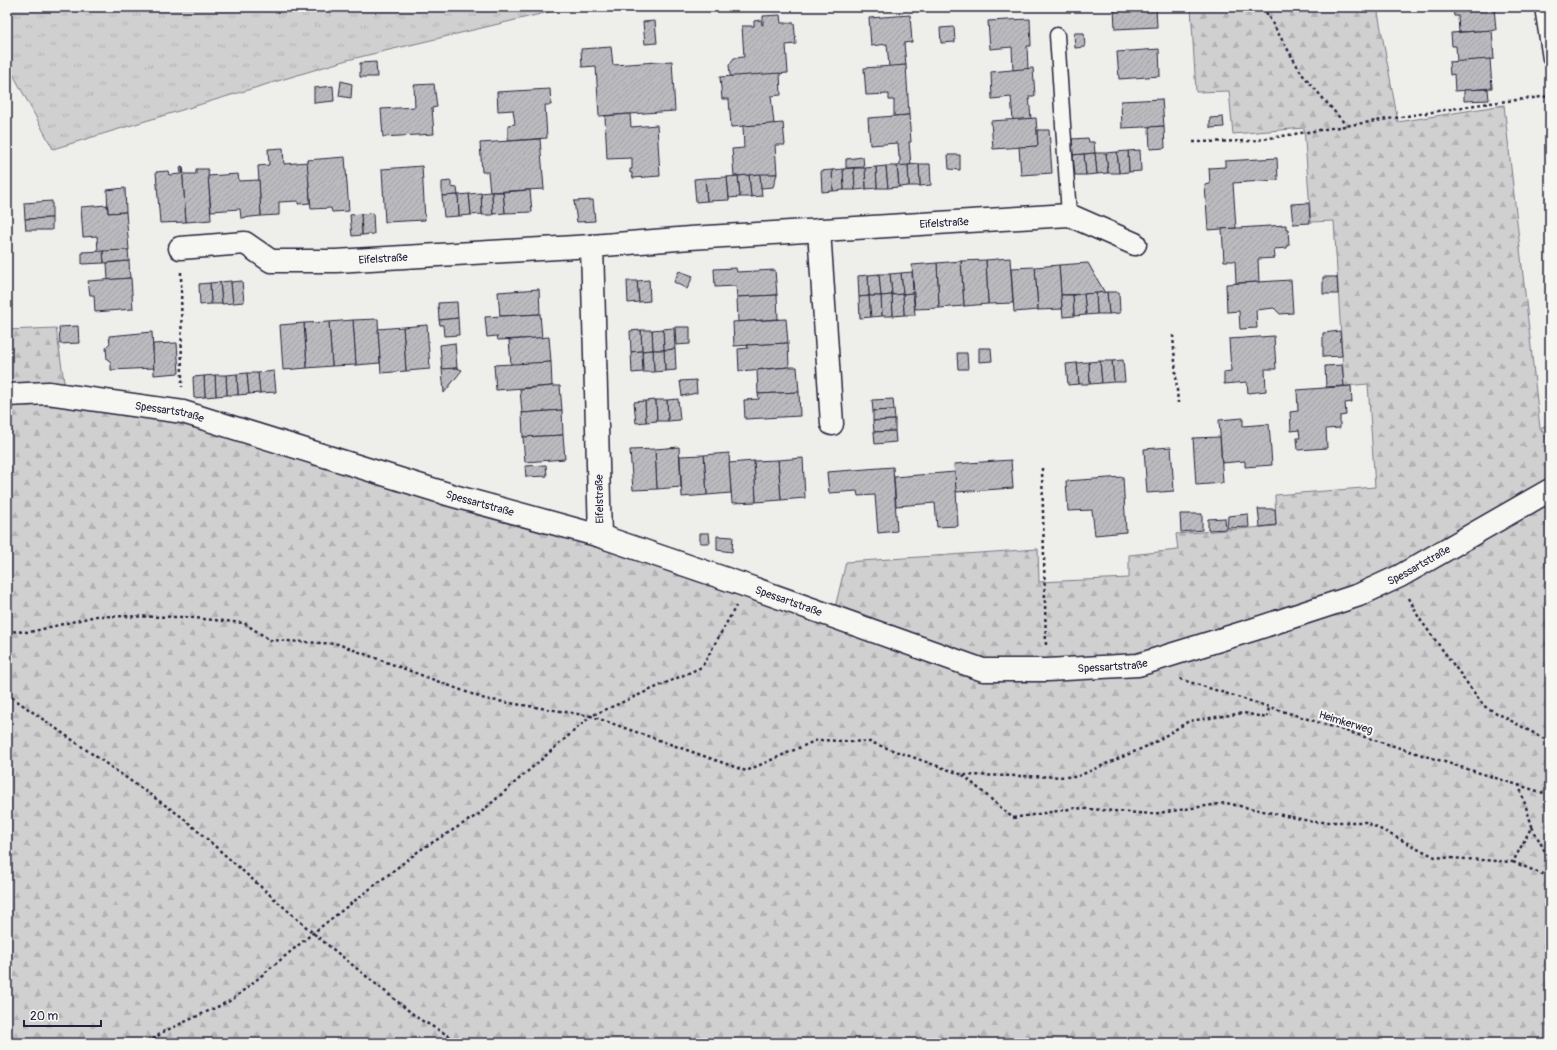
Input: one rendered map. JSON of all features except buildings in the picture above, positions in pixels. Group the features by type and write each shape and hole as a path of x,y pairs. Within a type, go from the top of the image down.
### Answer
{"street":[{"name":"Eifelstraße","path":"180,248 244,243 271,261 329,261 592,246 819,230 1069,215 1135,244"},
{"path":"819,230 832,424"},
{"name":"Eifelstraße","path":"592,246 600,536"},
{"name":"Spessartstraße","path":"7,395 48,392 183,412 454,496 600,536 747,586 983,670 1047,670 1138,665 1359,595 1400,576 1550,490"}],"lane":[{"path":"1542,7 1550,59"},
{"path":"1057,35 1069,215"}],"path":[{"path":"1263,7 1302,74 1346,125"},
{"path":"1193,142 1251,141 1482,104 1550,96"},
{"path":"180,248 183,412"},
{"path":"1173,335 1178,403"},
{"path":"1042,468 1047,670"},
{"path":"1400,576 1405,590 1419,618 1484,706 1550,742"},
{"path":"148,1043 163,1032 232,1000 313,933 420,850 479,814 591,716 702,667 747,586"},
{"path":"7,631 30,632 96,616 184,617 244,623 270,640 338,644 484,699 591,716 746,771 817,740 870,742 963,775 1076,776 1152,744 1189,721 1244,713 1267,718 1269,706"},
{"name":"Heimkerweg","path":"1174,677 1550,795"},
{"path":"7,694 182,817 313,933 418,1019 462,1043"},
{"path":"963,775 1013,818 1076,808 1152,814 1226,803 1314,822 1366,822 1434,857 1513,862 1550,876"},
{"path":"1519,785 1532,826 1550,861"},
{"path":"1513,862 1532,826"},
{"path":"7,1029 15,1043"}],"green space":[{"path":"7,7 570,7 347,60 53,149 7,63"},
{"path":"1191,7 1377,7 1398,122 1504,105 1540,428 1550,444 1550,1043 7,1043 7,330 56,328 66,395 183,412 833,616 846,562 1038,549 1039,582 1129,578 1129,555 1178,550 1176,534 1276,526 1275,495 1375,487 1368,384 1344,386 1334,221 1311,222 1304,128 1233,134 1229,91 1196,92"},
{"path":"1550,424 1550,444 1540,428"}]}
